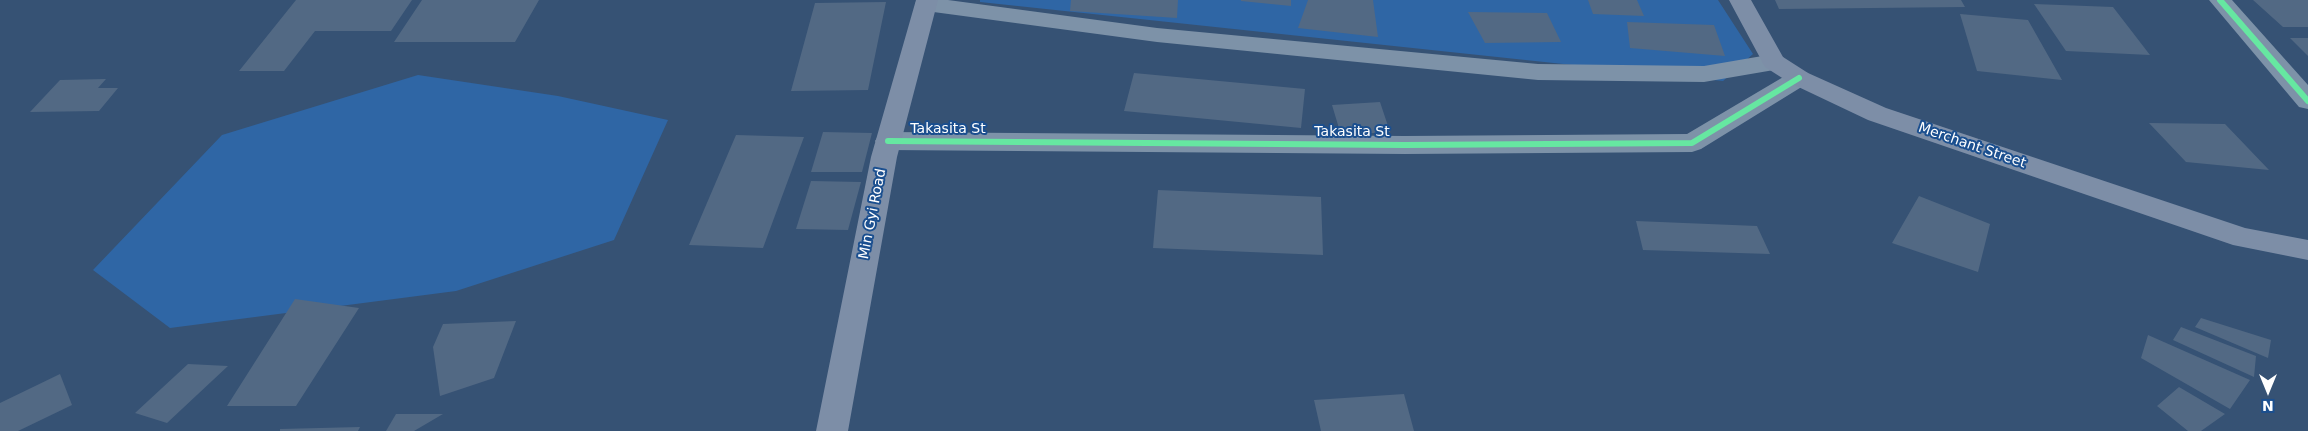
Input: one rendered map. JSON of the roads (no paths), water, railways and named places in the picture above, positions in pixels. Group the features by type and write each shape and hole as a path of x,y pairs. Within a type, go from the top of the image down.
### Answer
{"main road":[{"name":"Merchant Street","path":"1740,0 1774,62 1799,78 1877,114 2243,238 2308,250"},
{"name":"Min Gyi Road","path":"832,431 888,141 927,2"}],"street":[{"path":"2220,0 2308,101"},
{"path":"927,2 1156,35 1538,72 1704,74 1774,62"},
{"name":"Takasita St","path":"888,141 1396,145 1692,143 1799,78"}]}
